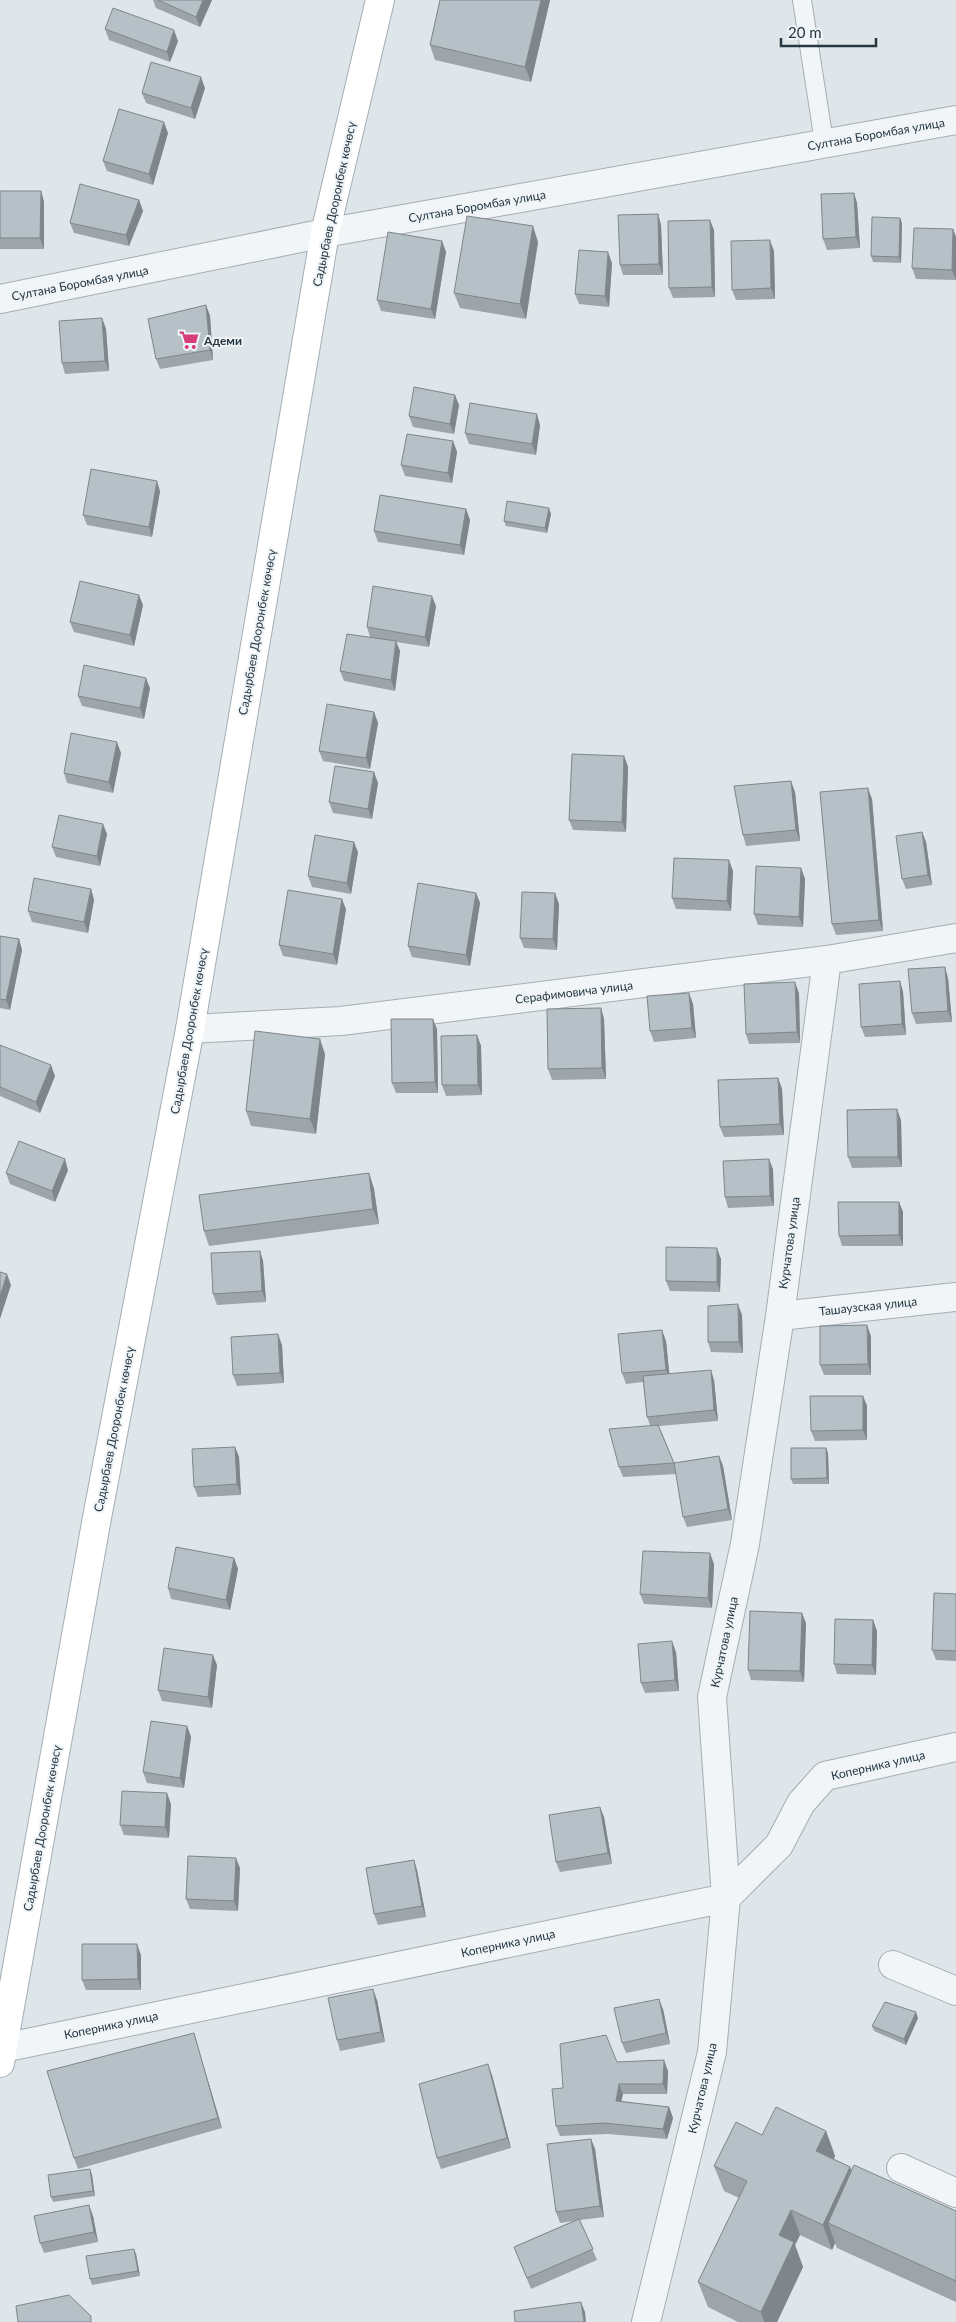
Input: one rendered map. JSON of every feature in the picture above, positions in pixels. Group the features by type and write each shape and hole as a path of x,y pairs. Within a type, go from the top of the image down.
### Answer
{"main road":[{"name":"Садырбаев Дооронбек көчөсү","path":"2,2055 96,1523 190,1029 325,234 380,0"}],"street":[{"name":"Султана Боромбая улица","path":"0,299 325,234 824,142 956,120"},
{"name":"Серафимовича улица","path":"190,1029 341,1021 827,960 956,938"},
{"name":"Курчатова улица","path":"646,2322 712,2052 726,1898 712,1697 744,1544 780,1316 827,960"},
{"name":"Ташаузская улица","path":"780,1316 956,1297"},
{"name":"Коперника улица","path":"2,2055 726,1898 779,1845 801,1803 825,1776 956,1747"},
{"path":"893,1965 956,1992"},
{"path":"901,2168 956,2193"}],"lane":[{"path":"802,0 824,142"}],"building":[{"path":"158,0 203,0 196,17"},
{"path":"440,0 541,0 525,67 430,45"},
{"path":"113,8 174,30 167,52 105,29"},
{"path":"151,62 201,77 191,108 142,93"},
{"path":"119,109 164,122 149,174 103,161"},
{"path":"80,184 139,200 126,235 70,223"},
{"path":"0,191 41,191 40,238 0,238"},
{"path":"854,193 856,237 823,239 821,194"},
{"path":"658,214 659,264 620,265 618,215"},
{"path":"467,216 533,226 520,304 454,293"},
{"path":"872,217 900,218 899,257 871,256"},
{"path":"710,220 712,287 669,288 668,221"},
{"path":"914,228 953,229 952,270 912,268"},
{"path":"388,232 442,241 431,309 377,300"},
{"path":"770,240 771,288 732,290 731,241"},
{"path":"579,250 608,252 605,296 575,294"},
{"path":"206,305 210,350 156,359 148,319"},
{"path":"102,318 105,361 62,363 59,321"},
{"path":"414,387 455,395 450,424 409,416"},
{"path":"470,403 537,414 532,444 465,433"},
{"path":"407,434 453,441 448,473 401,465"},
{"path":"91,469 157,481 149,527 83,515"},
{"path":"380,495 466,509 460,545 374,531"},
{"path":"507,501 549,508 545,528 504,521"},
{"path":"80,581 139,595 130,635 70,622"},
{"path":"373,586 432,596 425,637 367,627"},
{"path":"347,634 396,641 391,680 340,671"},
{"path":"84,665 146,678 140,708 78,696"},
{"path":"327,704 374,712 366,758 319,751"},
{"path":"71,733 117,742 109,782 64,773"},
{"path":"572,754 624,756 622,822 569,820"},
{"path":"335,766 374,772 368,809 329,802"},
{"path":"791,781 796,830 743,835 734,786"},
{"path":"868,788 879,920 832,924 820,792"},
{"path":"59,815 103,824 97,856 52,847"},
{"path":"922,832 928,875 902,879 896,836"},
{"path":"315,835 354,842 347,883 308,876"},
{"path":"674,858 729,860 727,901 672,898"},
{"path":"756,866 801,868 799,917 754,914"},
{"path":"34,878 91,889 84,922 28,911"},
{"path":"418,883 476,893 466,955 408,946"},
{"path":"288,890 342,899 333,954 279,945"},
{"path":"522,892 555,893 553,939 520,938"},
{"path":"0,936 19,939 6,1000 0,999"},
{"path":"945,967 948,1011 912,1013 908,969"},
{"path":"900,981 902,1024 861,1027 859,984"},
{"path":"795,982 797,1032 746,1034 744,984"},
{"path":"689,993 692,1028 650,1031 647,996"},
{"path":"601,1008 602,1068 548,1069 547,1009"},
{"path":"391,1019 433,1019 435,1082 392,1083"},
{"path":"255,1031 320,1039 310,1119 246,1111"},
{"path":"477,1035 478,1085 442,1085 441,1036"},
{"path":"0,1045 51,1065 36,1102 0,1087"},
{"path":"778,1078 780,1124 720,1127 718,1080"},
{"path":"897,1109 898,1157 848,1157 847,1110"},
{"path":"19,1141 65,1159 52,1191 6,1173"},
{"path":"769,1159 770,1196 725,1197 723,1161"},
{"path":"369,1173 373,1209 204,1231 199,1195"},
{"path":"838,1202 899,1202 899,1235 839,1236"},
{"path":"666,1247 717,1248 717,1282 666,1281"},
{"path":"260,1251 262,1291 213,1294 211,1253"},
{"path":"0,1272 7,1274 0,1296"},
{"path":"738,1304 739,1342 708,1342 708,1306"},
{"path":"867,1325 868,1364 820,1365 820,1326"},
{"path":"662,1330 666,1370 622,1373 618,1334"},
{"path":"278,1334 280,1373 233,1375 231,1337"},
{"path":"711,1370 714,1410 647,1417 643,1376"},
{"path":"810,1396 863,1396 863,1430 811,1431"},
{"path":"658,1425 674,1463 619,1467 609,1429"},
{"path":"235,1447 237,1484 194,1487 192,1449"},
{"path":"791,1448 826,1448 827,1478 791,1479"},
{"path":"719,1456 728,1509 683,1517 674,1463"},
{"path":"176,1547 234,1558 226,1600 168,1588"},
{"path":"643,1551 710,1553 708,1598 640,1594"},
{"path":"934,1593 956,1594 956,1651 932,1650"},
{"path":"750,1611 802,1613 800,1671 748,1670"},
{"path":"835,1619 873,1620 872,1665 834,1664"},
{"path":"672,1641 675,1680 641,1683 638,1644"},
{"path":"164,1648 213,1655 208,1697 158,1690"},
{"path":"151,1721 187,1726 180,1778 143,1772"},
{"path":"122,1791 167,1793 165,1827 120,1825"},
{"path":"600,1807 608,1853 556,1862 549,1815"},
{"path":"188,1856 236,1858 234,1901 186,1899"},
{"path":"414,1860 422,1906 374,1914 366,1868"},
{"path":"82,1944 137,1944 138,1979 82,1980"},
{"path":"373,1989 381,2032 337,2040 328,1998"},
{"path":"659,1999 666,2033 622,2043 614,2008"},
{"path":"885,2002 916,2012 904,2039 872,2026"},
{"path":"194,2033 218,2118 74,2158 47,2071"},
{"path":"606,2035 617,2062 664,2060 663,2084 619,2084 616,2101 669,2107 663,2129 604,2123 556,2126 552,2089 563,2088 560,2044"},
{"path":"488,2064 507,2138 437,2158 419,2084"},
{"path":"776,2107 826,2131 816,2151 850,2167 823,2225 791,2210 779,2235 794,2242 761,2312 698,2282 747,2181 714,2166 736,2122 762,2135"},
{"path":"591,2139 600,2206 556,2212 547,2144"},
{"path":"854,2165 956,2211 956,2281 828,2223"},
{"path":"90,2169 93,2191 51,2197 48,2175"},
{"path":"89,2205 94,2232 40,2243 34,2216"},
{"path":"579,2219 593,2249 527,2278 514,2247"},
{"path":"134,2249 138,2271 90,2279 86,2256"},
{"path":"69,2295 91,2316 91,2322 18,2322 16,2306"},
{"path":"581,2302 584,2322 515,2322 514,2311"}],"place":[{"name":"Адеми","path":"189,340"}]}
